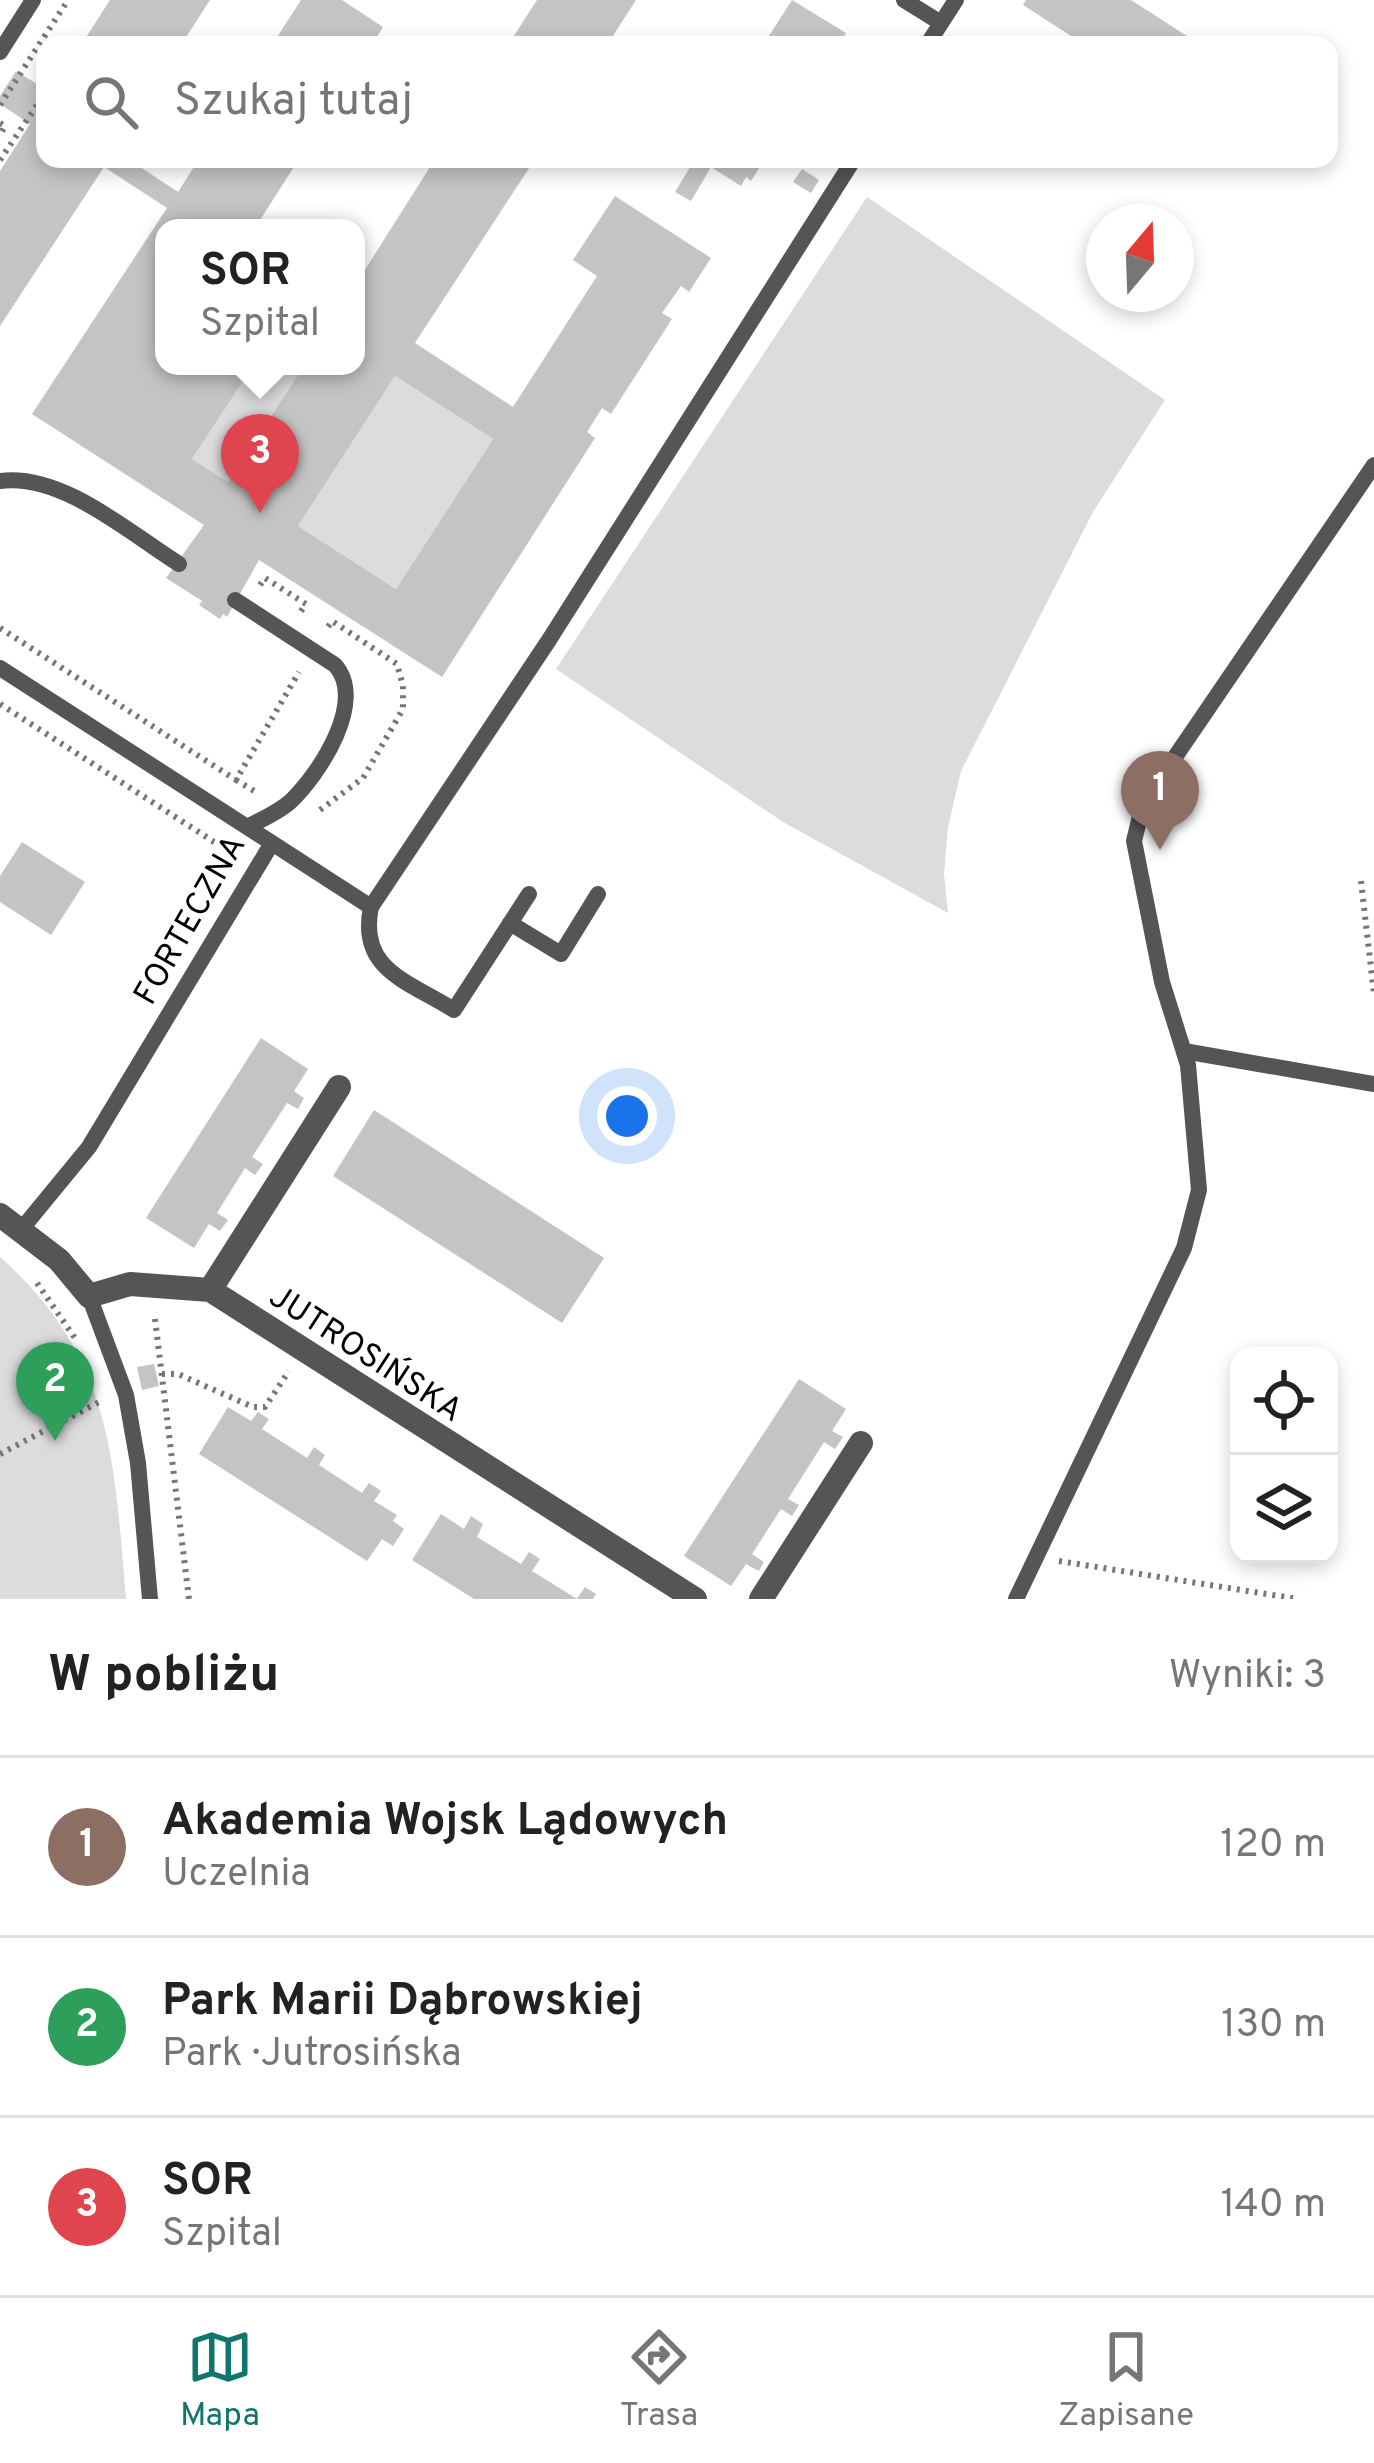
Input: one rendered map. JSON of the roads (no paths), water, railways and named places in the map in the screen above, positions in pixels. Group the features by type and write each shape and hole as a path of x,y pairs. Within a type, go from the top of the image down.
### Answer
{"street":[{"path":"210,1290 339,1088"},
{"path":"10,1223 58,1260 88,1296"},
{"name":"JUTROSIŃSKA","path":"88,1296 130,1284 210,1290 694,1599"},
{"path":"760,1599 861,1443"}],"lane":[{"path":"0,52 33,0"},
{"path":"904,0 940,23"},
{"path":"932,36 956,0"},
{"path":"529,894 454,1010 370,952 366,932 371,907 549,640 848,168"},
{"path":"1016,1599 1184,1248 1199,1190 1184,1051 1162,982 1134,841 1143,804 1374,465"},
{"path":"0,482 22,480 60,489 178,564"},
{"path":"235,600 328,661 342,673 348,693 337,731 291,801 249,826"},
{"name":"FORTECZNA","path":"0,668 272,843 89,1147 10,1223"},
{"path":"272,843 371,907"},
{"path":"510,923 561,954 598,894"},
{"path":"1184,1051 1374,1084"},
{"path":"88,1296 126,1395 139,1463 150,1599"}],"place":[{"name":"SOR","path":"260,513"},
{"name":"Akademia Wojsk Lądowych","path":"1160,850"},
{"name":"Park Marii Dąbrowskiej","path":"55,1441"}]}
